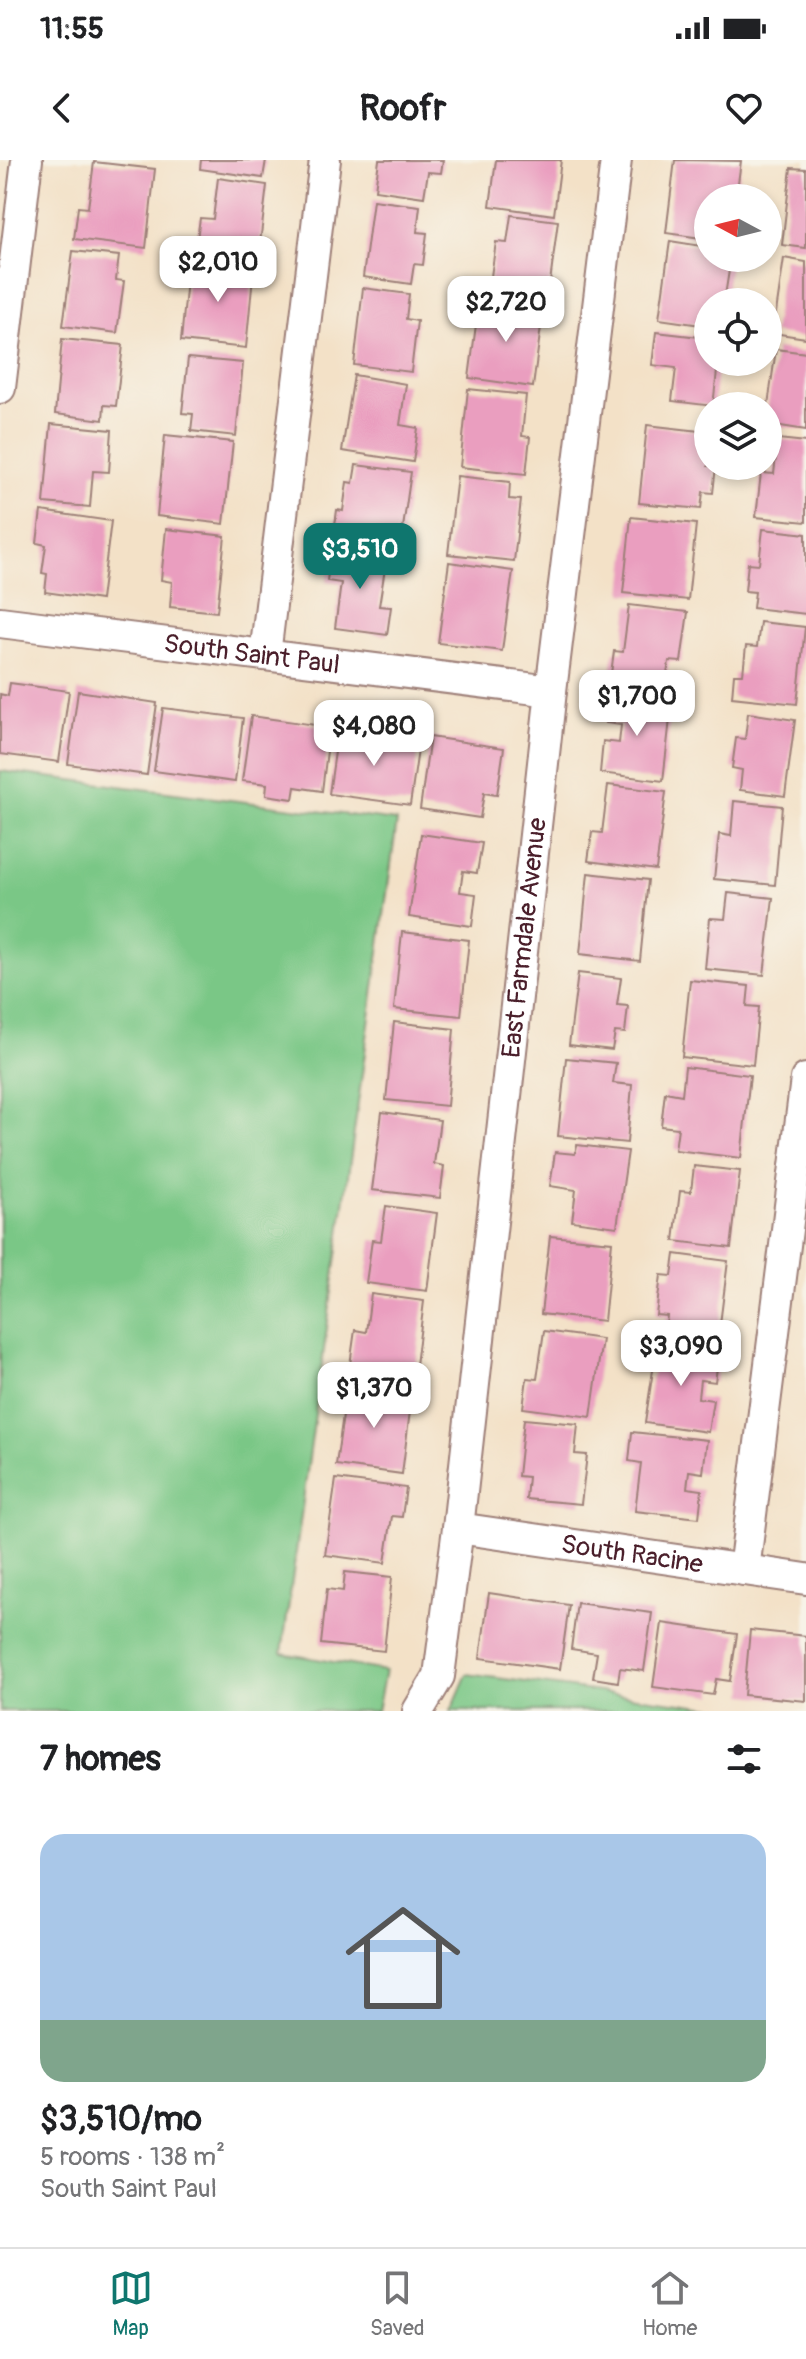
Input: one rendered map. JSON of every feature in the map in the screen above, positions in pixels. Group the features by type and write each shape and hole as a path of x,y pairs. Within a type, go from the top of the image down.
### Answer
{"street":[{"path":"0,388 27,160"},
{"path":"265,655 325,160"},
{"name":"East Farmdale Avenue","path":"418,1711 439,1676 458,1528 551,691 616,160"},
{"name":"South Saint Paul","path":"0,622 551,691"},
{"path":"744,1570 806,1079"},
{"name":"South Racine","path":"458,1528 806,1579"}],"green space":[{"path":"0,771 397,821 282,1653 385,1671 377,1711 0,1711"},
{"path":"467,1674 739,1711 451,1711"}],"building":[{"path":"201,160 266,160 263,178 200,169"},
{"path":"379,160 443,160 441,173 428,172 424,197 375,190"},
{"path":"496,160 561,160 554,215 490,206"},
{"path":"675,160 741,161 738,184 694,184 694,237 666,233"},
{"path":"94,162 155,169 146,248 74,239 78,207 88,208"},
{"path":"791,168 806,169 806,248 782,245"},
{"path":"218,178 267,185 258,260 195,252 200,218 213,219"},
{"path":"373,200 420,206 417,232 427,233 423,265 414,264 411,284 363,277"},
{"path":"511,215 558,221 548,298 489,290 496,242 507,243"},
{"path":"670,241 694,245 694,272 729,272 726,288 694,288 694,324 659,319"},
{"path":"73,251 119,256 116,280 124,281 117,333 63,326"},
{"path":"784,258 806,262 806,338 782,334"},
{"path":"189,259 254,266 246,348 181,341"},
{"path":"363,288 409,294 406,319 417,321 411,372 354,365"},
{"path":"479,302 543,311 533,387 469,378"},
{"path":"656,332 694,336 694,376 716,376 715,392 694,392 694,404 672,401 676,368 652,365"},
{"path":"62,339 123,345 116,406 104,405 103,420 55,414"},
{"path":"782,350 806,353 806,430 782,426 782,392 770,392 772,376 782,376"},
{"path":"188,358 243,363 236,436 191,431 193,414 182,413"},
{"path":"354,375 406,384 400,425 418,428 413,462 342,451"},
{"path":"468,389 526,395 522,436 530,437 526,474 460,467"},
{"path":"51,424 112,430 109,472 93,471 90,507 44,503"},
{"path":"647,425 694,430 694,480 714,480 713,493 703,492 701,509 639,503"},
{"path":"165,435 233,442 224,524 157,516"},
{"path":"782,439 806,442 806,522 756,517 760,480 782,480"},
{"path":"356,465 411,472 400,549 333,540 337,510 343,511 347,482 353,483"},
{"path":"457,476 510,482 509,499 521,500 514,561 448,554"},
{"path":"41,511 111,521 101,600 45,592 47,574 42,573 46,545 37,543"},
{"path":"631,517 696,524 688,600 623,593"},
{"path":"166,529 225,536 217,612 170,607 172,582 161,580"},
{"path":"763,529 806,534 806,614 753,608 755,592 745,591 748,563 759,564"},
{"path":"331,549 387,556 379,606 391,607 387,635 335,628 341,583 327,581"},
{"path":"449,562 513,571 502,651 438,643"},
{"path":"629,605 688,612 681,662 669,661 665,689 610,681 614,651 623,652"},
{"path":"760,622 805,627 797,704 732,697 734,674 743,674 746,646 757,647"},
{"path":"10,683 69,691 59,762 0,754 0,694 8,696"},
{"path":"78,691 157,703 147,775 68,764"},
{"path":"609,694 672,701 663,781 600,773 603,741 619,743 621,725 606,723"},
{"path":"163,708 243,718 235,782 154,771"},
{"path":"748,713 795,720 785,796 740,790 742,770 732,768 736,738 745,739"},
{"path":"251,716 330,727 322,791 295,787 293,799 266,795 267,784 242,781"},
{"path":"338,731 419,743 410,805 329,794"},
{"path":"430,737 504,748 497,795 484,793 480,818 420,809"},
{"path":"608,785 666,792 656,870 588,861 592,832 602,833"},
{"path":"734,801 782,806 775,885 714,879 719,834 731,836"},
{"path":"421,834 482,843 477,873 463,871 460,892 476,894 472,926 409,917"},
{"path":"588,873 648,880 640,961 580,954"},
{"path":"728,893 773,898 764,975 705,969 710,918 725,919"},
{"path":"402,932 469,940 461,1016 394,1009"},
{"path":"578,973 621,978 617,1005 628,1006 625,1033 615,1032 612,1050 569,1045"},
{"path":"690,980 749,986 747,1006 759,1007 753,1065 682,1057"},
{"path":"394,1022 454,1029 447,1106 386,1100"},
{"path":"566,1058 616,1063 613,1083 632,1085 627,1143 558,1136"},
{"path":"685,1067 750,1075 741,1158 675,1150 678,1128 661,1126 665,1092 682,1095"},
{"path":"382,1112 440,1120 434,1164 444,1166 440,1198 372,1190"},
{"path":"577,1145 628,1151 617,1227 572,1221 576,1190 550,1186 555,1152 575,1154"},
{"path":"694,1166 740,1171 731,1248 674,1241 680,1191 691,1192"},
{"path":"386,1206 437,1213 427,1291 366,1283 372,1240 381,1241"},
{"path":"550,1236 612,1242 604,1321 541,1314"},
{"path":"675,1254 728,1261 718,1340 665,1333 667,1316 656,1315 661,1275 672,1276"},
{"path":"371,1294 424,1301 414,1381 349,1372 355,1330 366,1332"},
{"path":"544,1331 602,1339 591,1417 523,1408 527,1378 537,1379"},
{"path":"657,1344 719,1353 715,1382 700,1380 698,1398 713,1400 708,1432 645,1423"},
{"path":"347,1386 412,1395 402,1474 336,1465"},
{"path":"524,1419 578,1424 575,1454 587,1455 581,1504 526,1499 528,1477 518,1476"},
{"path":"632,1432 707,1440 703,1473 689,1471 687,1488 702,1490 699,1518 635,1511 641,1463 629,1461"},
{"path":"336,1479 406,1488 402,1517 392,1516 385,1563 325,1555"},
{"path":"345,1572 392,1577 384,1651 321,1644 327,1589 343,1591"},
{"path":"489,1593 569,1605 560,1669 480,1658"},
{"path":"577,1603 652,1613 644,1671 620,1668 618,1682 593,1678 597,1653 571,1649"},
{"path":"662,1623 737,1634 730,1681 716,1679 713,1695 653,1687"},
{"path":"750,1630 806,1636 806,1701 744,1695"}]}
